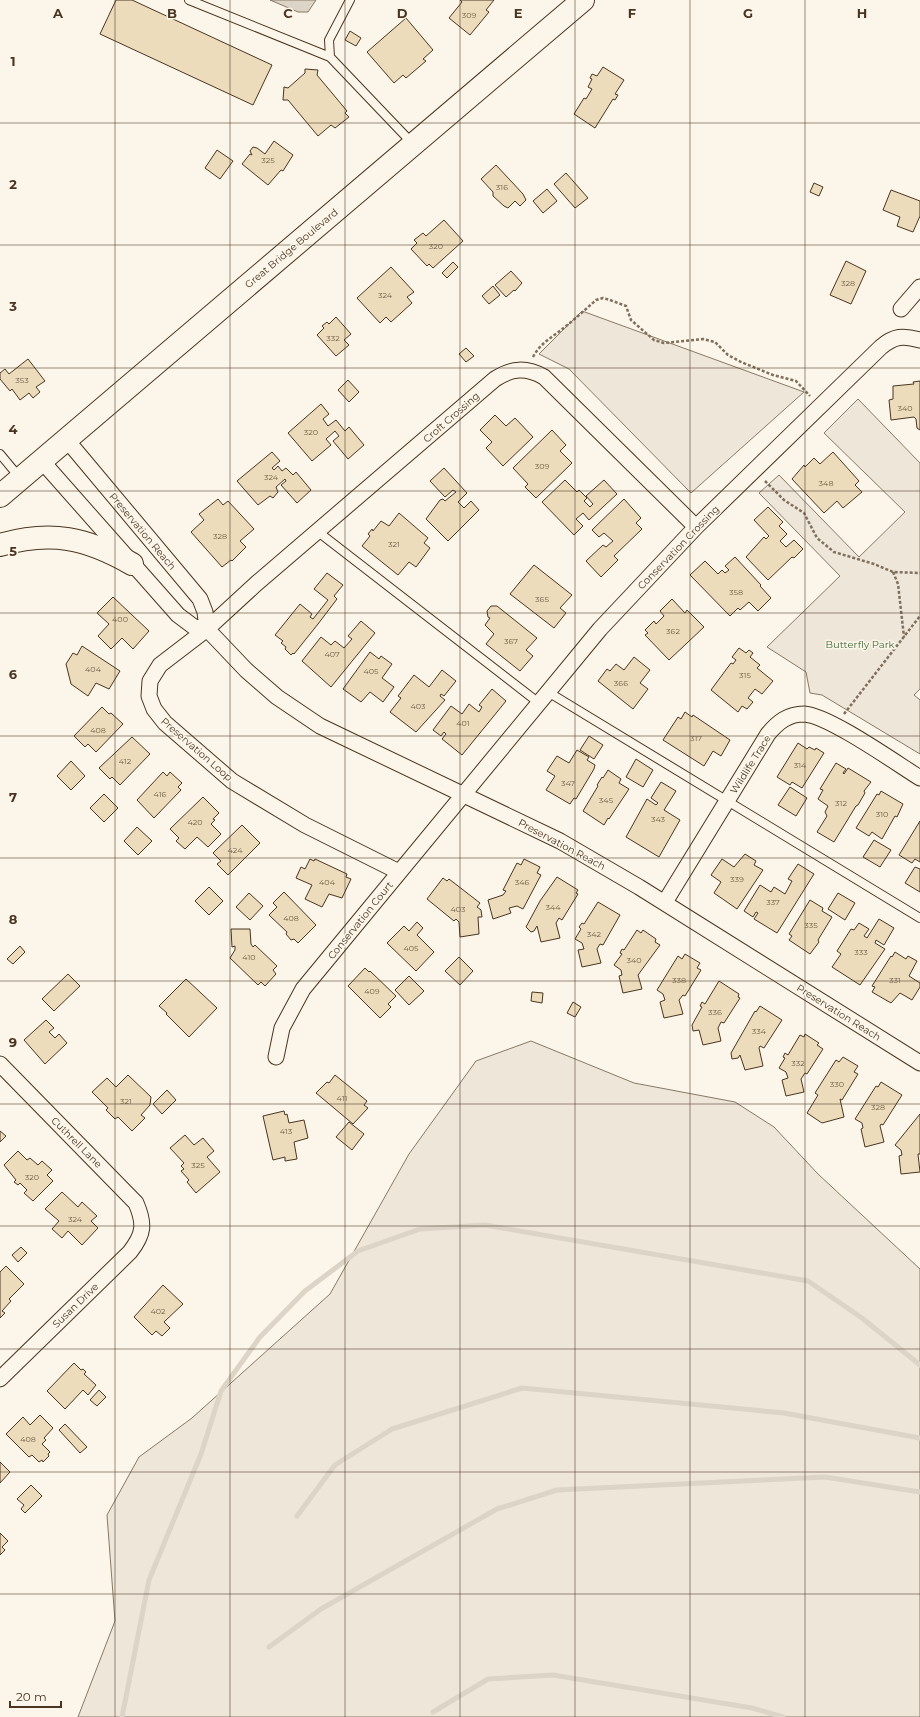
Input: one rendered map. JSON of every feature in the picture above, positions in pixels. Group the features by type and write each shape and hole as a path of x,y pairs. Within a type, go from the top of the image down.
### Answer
{"main road":[{"name":"Great Bridge Boulevard","path":"0,496 583,0"},
{"path":"0,545 19,539 48,536 75,540 106,549 132,564"}],"street":[{"path":"901,310 920,288"},
{"name":"Conservation Crossing","path":"464,794 600,628 696,527 889,340 903,336 920,340"},
{"name":"Croft Crossing","path":"207,629 317,531 495,379 511,370 527,370 544,377 696,527"},
{"name":"Preservation Reach","path":"66,439 200,599 205,612 207,629 246,670 277,697 320,726 560,841 665,902 920,1062"},
{"name":"Preservation Reach","path":"41,460 178,615 194,627 207,629"},
{"name":"Preservation Loop","path":"207,629 160,665 150,681 148,696 154,709 165,723 232,781 305,825 400,872"},
{"name":"Wildlife Trace","path":"665,902 768,734 776,725 786,718 800,715 816,716 836,726 920,778"},
{"name":"Conservation Court","path":"276,1057 282,1028 303,989 464,794"},
{"name":"Cuthrell Lane","path":"0,1064 136,1203 141,1215 143,1226"},
{"name":"Susan Drive","path":"0,1379 130,1252 139,1241 143,1226"}],"lane":[{"path":"189,0 330,57 413,144"},
{"path":"330,57 329,40 350,0"},
{"path":"0,454 20,478"},
{"path":"317,531 544,697 727,801 920,918"}],"path":[{"path":"527,370 535,353 542,344 596,300 603,298 626,306 631,320 654,340 664,343 696,340 715,342 728,355 741,362 773,375 796,381 820,406"},
{"path":"754,470 784,500 804,513 817,538 826,548 841,555 874,564 893,572 920,573"},
{"path":"893,572 898,584 904,637"},
{"path":"836,726 857,694 920,616"}],"green space":[{"path":"582,311 804,392 691,493 569,369 539,354"},
{"name":"Butterfly Park","path":"858,399 920,463 920,689 914,695 920,700 920,754 822,695 810,693 806,672 767,647 840,576 759,493 779,475 859,557 905,512 824,433"},
{"path":"531,1041 634,1083 735,1102 774,1127 818,1174 920,1269 920,1717 78,1717 115,1621 107,1515 139,1457 192,1418 330,1294 409,1154 476,1061"}],"shaded area":[{"path":"270,0 316,0 308,12 298,12"}],"building":[{"path":"116,0 132,0 272,65 253,105 100,34"},
{"path":"460,0 494,0 486,10 489,12 470,35 449,18 462,2"},
{"path":"406,18 433,50 423,59 426,61 406,78 403,75 394,83 367,52"},
{"path":"350,31 361,38 356,46 345,40"},
{"path":"603,67 624,80 615,94 618,95 615,100 613,99 595,128 574,114 584,98 586,99 592,89 588,87 592,79 590,78 592,74 597,76"},
{"path":"305,69 318,70 317,75 347,111 345,113 349,117 335,128 331,125 318,136 288,100 283,100 284,87 288,88 305,73"},
{"path":"274,141 293,155 283,171 281,170 268,185 242,164 250,154 252,155 250,151 253,147 265,154"},
{"path":"217,150 233,161 220,179 205,168"},
{"path":"496,165 523,194 526,200 520,206 515,201 508,208 504,206 493,196 493,192 481,179"},
{"path":"566,173 588,198 575,208 554,184"},
{"path":"814,183 823,187 819,196 810,192"},
{"path":"547,189 557,201 543,213 533,201"},
{"path":"891,190 920,201 920,216 913,232 897,226 900,217 883,210"},
{"path":"444,220 463,241 433,268 429,264 427,266 411,249 417,243 414,240 423,233 426,236"},
{"path":"846,261 866,271 851,304 830,295"},
{"path":"453,262 458,267 447,278 442,273"},
{"path":"391,267 414,292 407,297 412,303 391,322 386,317 380,323 357,298"},
{"path":"511,271 522,283 515,291 514,290 506,297 495,285"},
{"path":"493,286 500,295 489,304 482,296"},
{"path":"336,317 351,334 344,340 349,345 336,356 317,335 324,328 322,326 327,322 329,324"},
{"path":"466,348 474,356 466,362 459,354"},
{"path":"28,359 45,381 36,387 40,392 33,398 29,393 20,400 12,389 10,391 0,379 0,373 5,369 9,374"},
{"path":"348,380 359,392 349,402 338,390"},
{"path":"920,381 920,430 917,428 916,419 914,417 891,420 889,400 893,399 893,386 914,384 913,382"},
{"path":"321,404 329,414 323,419 328,426 336,420 345,431 349,427 364,445 348,459 333,441 339,436 335,431 326,439 331,445 312,461 288,433"},
{"path":"495,415 506,426 515,418 533,437 503,466 486,448 492,442 480,430"},
{"path":"552,430 566,445 560,451 572,463 536,498 525,487 528,484 513,468"},
{"path":"272,452 280,461 272,468 274,470 278,466 282,471 286,468 293,475 296,472 311,490 297,503 281,485 286,481 285,479 276,487 278,492 273,498 270,496 258,505 237,481"},
{"path":"833,452 859,481 855,485 862,492 843,508 837,501 824,513 792,479 804,465 805,467 814,458 820,464"},
{"path":"444,468 467,493 458,502 464,508 471,501 479,510 448,541 426,519 440,500 443,499 445,501 456,492 453,490 445,497 430,481"},
{"path":"565,480 577,492 579,490 587,498 584,501 590,507 593,504 586,496 604,480 617,494 589,520 583,513 576,519 583,526 574,535 542,502"},
{"path":"218,499 223,505 228,501 254,529 240,541 246,547 232,561 231,560 222,567 191,532 204,520 199,514"},
{"path":"624,499 641,518 636,523 642,529 614,556 618,560 601,577 586,561 603,545 606,547 613,541 604,533 599,537 592,530"},
{"path":"768,507 783,522 779,526 787,534 780,541 786,547 794,540 803,549 794,558 792,557 768,580 746,557 764,537 766,539 769,536 754,520"},
{"path":"399,513 428,538 424,543 430,548 416,567 409,562 398,575 362,546 370,536 368,534 372,529 373,531 381,521 389,526"},
{"path":"735,557 771,598 758,611 749,602 740,610 738,608 730,616 690,575 705,561 718,574 722,570 725,573 729,570 725,566"},
{"path":"534,565 572,595 560,608 566,613 554,628 510,594"},
{"path":"327,573 343,585 334,596 337,599 294,654 293,653 291,655 285,649 286,647 281,643 283,641 275,635 300,604 312,614 310,617 313,619 328,600 314,589"},
{"path":"113,597 149,631 133,649 122,638 111,649 98,636 109,624 97,613"},
{"path":"672,599 685,613 687,610 704,627 669,660 645,635 648,633 645,630 654,621 656,624 664,616 660,611"},
{"path":"491,606 497,606 537,638 526,650 533,656 520,671 486,644 494,634 485,625 490,618 488,617 487,611"},
{"path":"361,621 375,633 331,687 302,661 321,637 331,645 335,641 344,648 352,639 348,636"},
{"path":"82,646 120,671 109,689 96,683 88,696 71,684 66,664 73,653 77,655"},
{"path":"739,648 746,653 749,650 753,653 750,657 760,665 757,668 773,681 762,694 755,689 748,698 753,702 747,709 742,706 738,712 711,690 731,663 733,664 736,660 732,657"},
{"path":"370,652 379,659 381,656 392,664 382,678 394,687 383,702 370,692 361,702 343,689"},
{"path":"634,657 650,670 640,683 648,689 633,709 598,681 607,669 610,671 616,664 624,670"},
{"path":"442,670 456,681 444,696 441,694 440,696 445,700 416,732 390,712 401,698 398,696 414,675 429,687"},
{"path":"492,689 506,701 462,755 442,739 446,734 444,732 441,736 433,730 451,706 462,714 469,704 479,712 482,707 479,705"},
{"path":"102,707 123,724 96,752 88,744 85,747 74,736"},
{"path":"685,712 692,717 693,715 730,740 721,756 713,751 704,766 663,740 678,717 681,719"},
{"path":"589,736 603,745 594,759 580,750"},
{"path":"132,737 150,754 120,785 112,777 110,779 99,768"},
{"path":"798,743 807,749 809,747 815,750 816,748 824,753 802,788 792,782 790,785 777,777"},
{"path":"577,750 589,757 587,760 595,765 576,799 574,798 570,804 546,790 555,776 547,771 557,756 569,763"},
{"path":"636,759 653,770 643,787 626,777"},
{"path":"71,761 85,776 71,790 57,776"},
{"path":"836,763 846,769 843,773 844,774 848,768 871,782 864,791 865,793 858,805 834,842 817,832 827,816 825,812 828,806 818,799 823,790 820,789"},
{"path":"608,770 621,779 619,783 629,789 604,825 583,811 598,786 597,785"},
{"path":"163,772 167,776 170,772 182,783 178,787 181,790 154,818 137,800"},
{"path":"661,782 676,791 664,810 680,820 659,857 626,837 647,799 656,805 658,803 651,798"},
{"path":"790,787 807,798 796,816 778,805"},
{"path":"881,791 903,804 897,817 895,816 882,839 872,832 869,836 856,828 877,794 879,795"},
{"path":"104,794 118,808 104,822 90,808"},
{"path":"203,797 219,813 213,819 215,820 211,824 221,834 208,847 197,837 185,849 176,841 179,838 170,829"},
{"path":"920,821 920,862 915,859 912,863 899,855"},
{"path":"242,825 260,843 228,875 217,864 221,861 213,853"},
{"path":"137,827 152,841 138,855 124,841"},
{"path":"874,840 891,850 880,867 863,857"},
{"path":"745,854 756,861 754,865 763,870 737,909 714,893 721,882 711,875 722,859 734,867"},
{"path":"310,859 314,861 315,859 347,874 346,877 351,879 342,898 329,894 322,907 305,899 312,885 296,878 301,867 305,869"},
{"path":"524,859 540,867 537,873 541,875 523,909 517,906 509,908 511,913 493,919 488,900 503,895 506,891 503,890 517,863 521,865"},
{"path":"798,864 814,874 777,933 754,919 758,913 756,912 753,917 744,911 760,885 771,892 774,887 785,894 792,881 788,879"},
{"path":"915,867 920,869 920,892 905,883"},
{"path":"557,877 578,890 576,893 578,894 562,920 559,918 556,923 560,938 541,942 537,926 534,931 531,932 526,927 540,901"},
{"path":"443,878 447,881 449,879 480,903 477,907 481,910 482,917 478,917 479,934 460,937 459,922 456,919 454,921 427,899"},
{"path":"209,887 223,901 209,915 195,901"},
{"path":"284,892 316,925 298,943 294,939 291,940 286,934 287,932 269,915 277,907 273,903"},
{"path":"249,893 263,906 250,920 236,907"},
{"path":"838,893 855,903 845,920 828,909"},
{"path":"810,900 823,908 822,911 832,917 818,940 819,942 810,954 789,940 792,936 789,934"},
{"path":"598,902 620,915 603,945 600,944 597,949 601,963 582,967 578,950 584,949 582,943 575,939 581,929 579,927 582,923 584,924"},
{"path":"879,919 894,928 884,945 876,940 875,943 885,949 860,985 832,967 841,954 837,951 851,929 854,930 859,923 869,929 864,936 867,938"},
{"path":"417,922 423,928 417,935 434,952 416,971 387,943 404,926 409,931"},
{"path":"231,929 250,929 251,944 253,947 255,945 277,966 273,970 276,974 265,986 261,982 258,985 230,958 235,950 235,946 232,947"},
{"path":"637,930 641,933 643,930 656,939 655,942 660,945 638,975 642,989 623,993 619,976 622,975 621,970 614,965 622,954 620,953 622,949 624,950"},
{"path":"20,946 25,952 13,964 7,959"},
{"path":"895,952 906,959 908,956 917,961 909,976 920,983 920,987 912,1000 900,993 891,1003 872,992 875,987 872,986"},
{"path":"685,954 700,963 697,968 701,970 685,996 683,995 679,1000 683,1014 664,1018 660,1002 665,1000 663,994 657,990 678,956 682,959"},
{"path":"459,957 473,971 460,985 445,971"},
{"path":"365,968 396,996 388,1004 391,1007 380,1018 348,986"},
{"path":"68,974 80,986 54,1011 42,999"},
{"path":"409,976 424,991 409,1005 395,990"},
{"path":"186,979 217,1008 189,1037 159,1006"},
{"path":"719,981 739,994 738,997 740,998 724,1023 721,1022 718,1028 721,1041 703,1045 699,1030 693,1031 692,1025 702,1007 700,1006 702,1002 705,1004"},
{"path":"532,992 543,993 542,1003 531,1001"},
{"path":"573,1002 581,1007 575,1017 567,1013"},
{"path":"760,1006 782,1020 764,1048 760,1046 759,1048 763,1066 745,1070 740,1055 738,1058 732,1059 731,1053 755,1011 756,1012"},
{"path":"46,1020 54,1028 49,1032 55,1038 59,1034 67,1043 45,1064 24,1040"},
{"path":"805,1034 819,1043 817,1045 823,1049 807,1074 805,1073 801,1079 804,1092 786,1096 782,1080 788,1078 786,1072 779,1068 785,1058 783,1057 785,1053 788,1055 800,1035 804,1037"},
{"path":"843,1057 858,1066 854,1072 858,1074 842,1100 840,1099 844,1117 822,1123 807,1113 818,1095 815,1093 836,1060 839,1062"},
{"path":"128,1075 151,1097 150,1105 141,1115 145,1118 132,1131 118,1117 115,1119 106,1110 108,1108 92,1092 107,1078 116,1087"},
{"path":"335,1075 367,1101 364,1105 368,1108 353,1124 316,1093 327,1082 329,1083"},
{"path":"881,1082 902,1095 883,1125 881,1124 880,1126 884,1142 865,1147 861,1129 863,1128 862,1123 855,1119 876,1086 878,1087"},
{"path":"167,1090 176,1100 162,1114 153,1104"},
{"path":"284,1111 285,1115 287,1114 289,1123 304,1120 308,1138 294,1142 297,1159 285,1161 285,1157 273,1160 263,1116"},
{"path":"920,1114 920,1154 918,1154 920,1172 901,1174 899,1156 902,1155 901,1150 895,1145"},
{"path":"349,1122 364,1134 352,1150 336,1137"},
{"path":"0,1131 6,1136 0,1142"},
{"path":"185,1135 194,1145 203,1138 214,1151 207,1157 220,1172 196,1193 187,1182 189,1180 181,1171 184,1169 181,1166 184,1163 170,1148"},
{"path":"18,1151 27,1160 30,1158 38,1165 42,1161 52,1170 47,1175 53,1181 33,1201 24,1193 27,1190 20,1183 18,1185 14,1182 16,1180 4,1165"},
{"path":"62,1192 78,1207 82,1202 97,1216 91,1221 98,1228 82,1245 68,1231 62,1238 52,1229 59,1221 45,1209"},
{"path":"21,1247 27,1253 18,1262 12,1255"},
{"path":"6,1266 24,1284 9,1299 11,1301 2,1311 5,1313 0,1318 0,1272"},
{"path":"163,1285 183,1304 164,1322 170,1328 162,1336 156,1331 152,1335 134,1317"},
{"path":"74,1363 81,1370 83,1369 86,1372 84,1374 96,1385 88,1395 83,1390 65,1409 47,1391"},
{"path":"99,1390 106,1397 97,1406 90,1400"},
{"path":"40,1415 53,1428 44,1438 46,1440 42,1444 50,1452 48,1454 49,1456 43,1462 42,1460 39,1462 32,1455 29,1457 6,1434 23,1417 30,1425"},
{"path":"65,1424 87,1447 80,1453 59,1430"},
{"path":"0,1462 10,1472 0,1483"},
{"path":"31,1485 42,1496 25,1513 21,1509 24,1505 17,1499"},
{"path":"0,1533 8,1541 2,1547 5,1550 0,1555"}],"waterway":[{"path":"122,1717 149,1580 201,1454 221,1391 260,1337 305,1291 358,1251 420,1229 485,1225 808,1281 862,1318 920,1365"},
{"path":"297,1516 335,1465 392,1429 522,1388 784,1413 920,1438"},
{"path":"269,1647 321,1609 497,1509 557,1490 825,1477 920,1492"},
{"path":"433,1712 488,1679 553,1675 752,1708 783,1717"}]}
